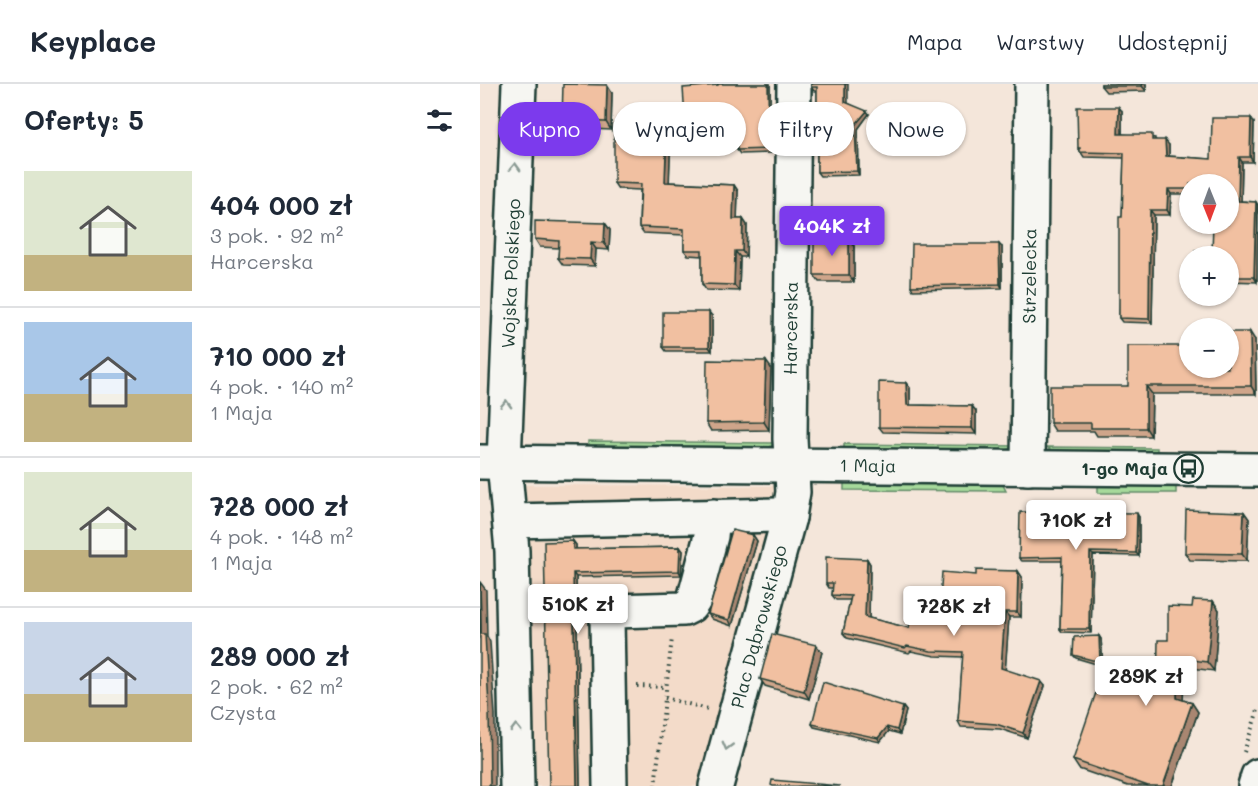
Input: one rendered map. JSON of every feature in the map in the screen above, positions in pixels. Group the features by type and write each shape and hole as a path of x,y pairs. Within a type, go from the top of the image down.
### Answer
{"street":[{"name":"Wojska Polskiego","path":"492,462 519,84"},
{"name":"Harcerska","path":"792,465 790,427 794,84"},
{"name":"Strzelecka","path":"1029,468 1032,84"},
{"name":"1 Maja","path":"492,462 1258,470"},
{"path":"492,462 511,521 517,786"},
{"name":"Plac Dąbrowskiego","path":"716,786 789,517 793,492 792,465"},
{"path":"511,521 777,515 789,517"},
{"path":"610,786 607,619 609,613 684,609 690,606 694,600 711,536 713,516"},
{"path":"1255,786 1258,776"}],"path":[{"path":"655,786 675,609"},
{"path":"665,698 714,711"}],"shaded area":[{"path":"525,485 781,486 703,786 530,786"}],"green space":[{"path":"588,441 775,444 766,449 588,447"},
{"path":"844,444 1014,446 1004,452 844,450"},
{"path":"1047,447 1157,448 1157,453 1056,453"},
{"path":"844,482 1002,483 1006,491 844,490"},
{"path":"1098,484 1176,485 1176,493 1098,493"}],"building":[{"path":"563,84 607,85 606,122 601,122 601,102 563,102"},
{"path":"768,84 768,102 758,102 758,149 746,150 746,102 684,102 683,88"},
{"path":"811,84 845,84 845,102 817,102 817,87 811,87"},
{"path":"1101,84 1142,84 1142,86 1101,86"},
{"path":"854,106 866,111 855,125 857,171 817,172 817,156 854,156"},
{"path":"1077,107 1119,107 1118,134 1152,134 1152,140 1165,140 1166,156 1211,159 1212,118 1251,118 1250,157 1239,157 1239,174 1179,174 1179,189 1168,189 1167,210 1150,210 1149,319 1119,318 1119,217 1122,217 1124,153 1080,152"},
{"path":"614,156 666,156 665,182 734,185 733,219 743,219 742,251 735,251 734,285 702,284 702,250 684,250 684,229 639,227 641,184 614,183"},
{"path":"1239,201 1256,202 1254,277 1239,277 1239,246 1212,246 1213,234 1239,234"},
{"path":"535,221 605,223 604,243 591,242 590,259 558,258 559,241 535,239"},
{"path":"814,239 849,239 849,275 814,275"},
{"path":"912,244 999,244 1000,284 911,286"},
{"path":"663,312 709,312 709,347 663,347"},
{"path":"1239,332 1250,332 1251,386 1146,386 1146,428 1091,428 1091,423 1050,423 1050,386 1128,386 1128,346 1179,346 1179,378 1239,378"},
{"path":"707,360 766,361 764,422 706,423"},
{"path":"879,382 906,383 907,405 972,406 972,428 879,427"},
{"path":"1186,510 1244,512 1242,554 1185,553"},
{"path":"1020,512 1137,513 1136,553 1090,552 1089,629 1060,629 1062,557 1019,558"},
{"path":"732,530 753,535 729,620 708,614"},
{"path":"573,541 573,549 680,547 679,571 573,573 577,786 549,786 544,542"},
{"path":"826,557 867,559 865,617 909,628 912,610 939,615 942,572 976,575 976,570 1018,571 1017,612 1005,612 1001,668 1041,681 1023,733 996,724 958,721 963,652 931,651 907,646 905,648 843,633 851,596 832,595 833,583 826,583"},
{"path":"480,582 481,634 485,634 489,707 490,786 480,786"},
{"path":"1193,600 1213,601 1207,662 1178,658 1177,698 1192,703 1163,786 1148,786 1073,760 1103,672 1157,691 1158,640 1168,640 1168,606 1192,607"},
{"path":"772,634 816,645 804,691 760,679"},
{"path":"1099,636 1100,662 1073,655 1074,637"},
{"path":"823,682 903,707 897,730 887,727 878,738 812,724"},
{"path":"772,780 840,786 773,786 771,785"}],"place":[{"name":"1-go Maja","path":"1189,469"}]}
